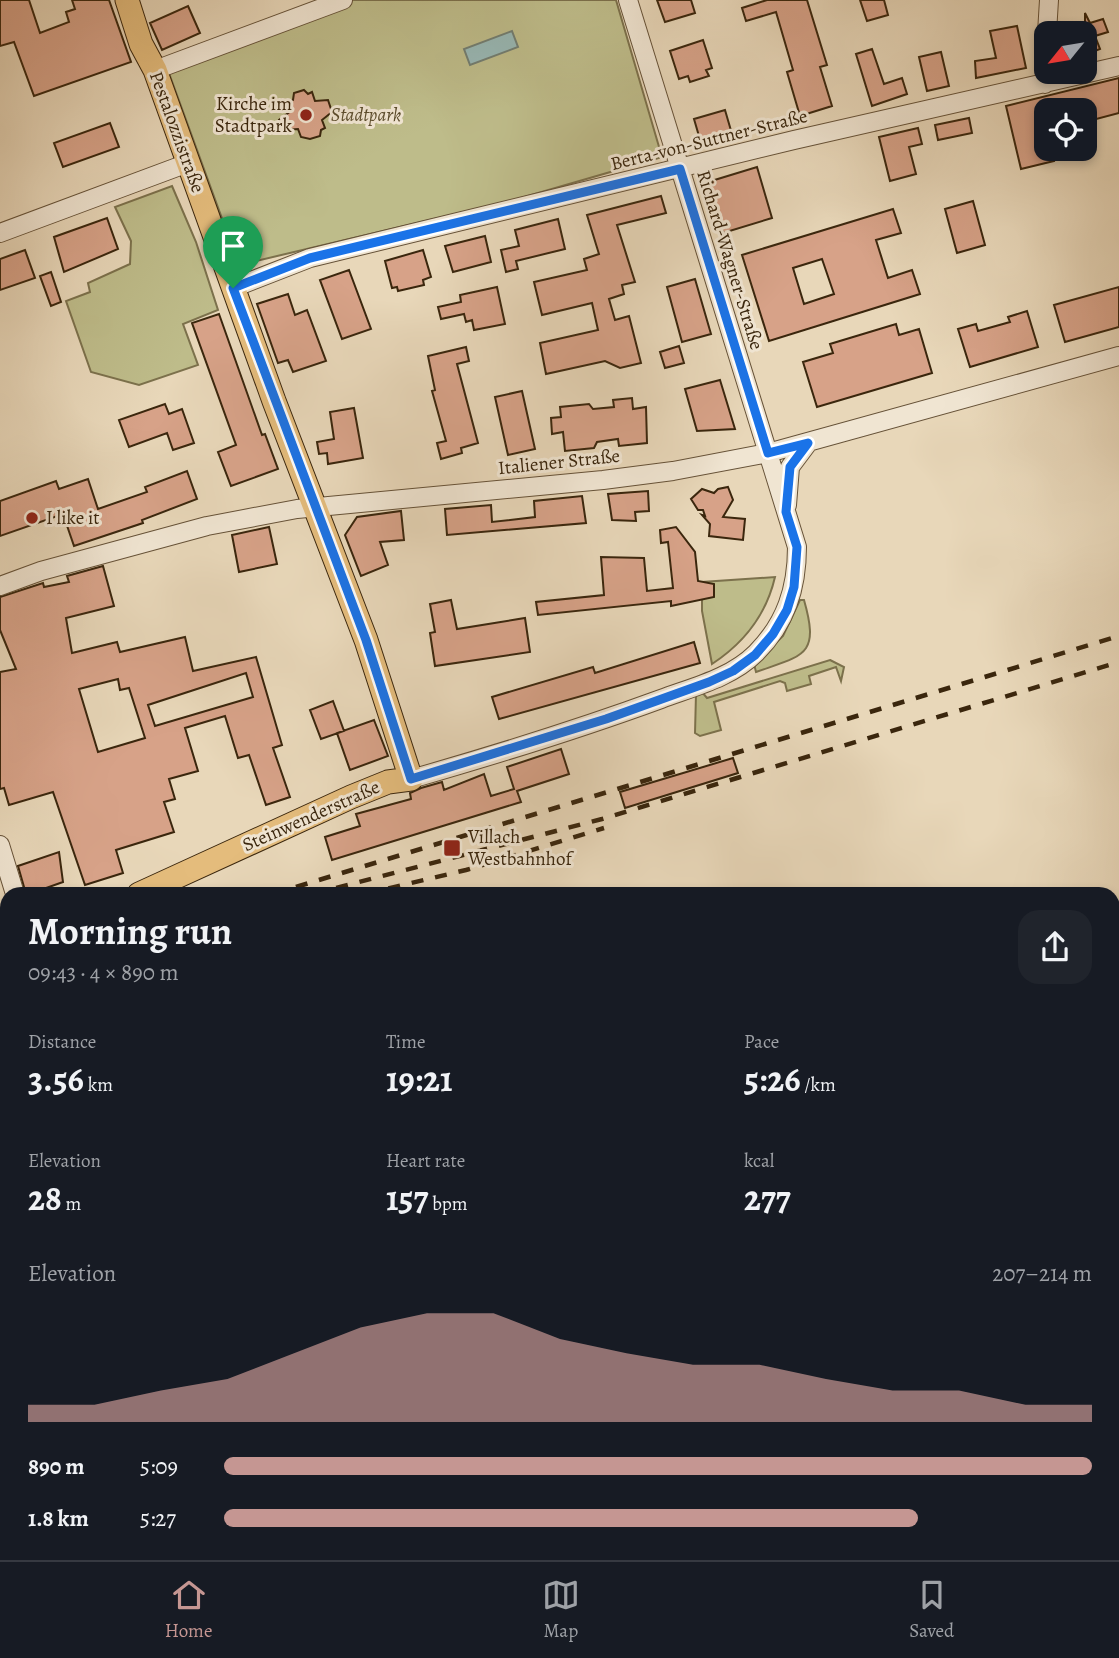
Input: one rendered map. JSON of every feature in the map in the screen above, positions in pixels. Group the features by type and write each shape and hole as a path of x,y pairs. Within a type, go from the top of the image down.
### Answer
{"main road":[{"name":"Pestalozzistraße","path":"127,0 141,44 155,70 233,288 366,640 411,779"},
{"name":"Steinwenderstraße","path":"154,887 351,797 388,782 411,779"}],"street":[{"path":"155,70 343,0"},
{"name":"Richard-Wagner-Straße","path":"628,0 768,453"},
{"path":"1048,21 1049,0"},
{"name":"Berta-von-Suttner-Straße","path":"1097,71 1119,66"},
{"name":"Berta-von-Suttner-Straße","path":"233,288 310,258 1045,84"},
{"path":"0,233 188,163"},
{"name":"Italiener Straße","path":"0,586 41,571 207,526 316,506 673,471 768,453 1119,356"},
{"path":"786,512 790,467 808,443"},
{"name":"Steinwenderstraße","path":"411,779 606,719 709,682 733,671 755,655 773,634 787,610 794,587 797,547 768,453"},
{"path":"0,845 13,887"}],"green space":[{"name":"Stadtpark","path":"343,0 616,0 662,157 514,200 239,265 166,65"},
{"path":"172,186 196,242 218,310 183,324 198,365 139,385 91,372 66,301 90,292 88,283 130,264 131,241 115,207"},
{"path":"775,577 760,616 744,638 712,664 702,611 702,582"},
{"path":"800,600 804,600 810,632 804,651 796,657 756,672 754,664 783,636"},
{"path":"830,660 844,667 841,681 836,667 809,676 811,684 787,691 785,683 780,681 714,702 721,730 700,736 695,733 696,694 702,692 707,698"}],"water":[{"path":"512,31 518,47 470,65 464,49"}],"building":[{"path":"0,0 29,0 40,33 69,22 66,12 75,9 72,0 109,0 131,62 34,96 14,42 0,46"},
{"path":"657,0 691,0 695,13 665,22"},
{"path":"767,0 807,0 827,65 820,67 832,106 800,116 787,72 793,70 776,12 746,21 742,8"},
{"path":"860,0 884,0 888,15 867,21"},
{"path":"188,6 200,33 162,50 150,23"},
{"path":"1103,19 1108,32 1097,35 1096,21"},
{"path":"1017,26 1026,68 976,78 975,61 996,58 990,31"},
{"path":"703,40 712,68 706,70 709,76 690,82 688,76 679,79 670,51"},
{"path":"872,49 884,84 902,78 907,94 872,106 856,54"},
{"path":"941,52 949,86 927,91 919,57"},
{"path":"1119,78 1119,113 1097,119 1097,98 1038,98 1097,84"},
{"name":"Kirche im Stadtpark","path":"304,90 308,94 312,92 315,101 328,100 332,112 322,120 325,128 321,130 320,136 310,139 301,137 298,129 282,130 279,120 291,111 288,102 293,100 294,93"},
{"path":"1034,99 1034,161 1054,161 1021,169 1006,106"},
{"path":"725,110 732,134 701,143 694,119"},
{"path":"969,118 972,133 938,140 935,125"},
{"path":"110,123 119,147 63,167 54,143"},
{"path":"918,128 922,144 909,147 916,174 890,181 879,137"},
{"path":"757,167 772,218 723,233 708,182"},
{"path":"661,196 666,213 617,225 635,282 622,285 624,294 609,299 615,320 629,316 641,363 620,368 605,361 546,374 540,343 598,330 592,303 542,315 534,282 587,270 584,259 599,254 587,215"},
{"path":"973,201 985,245 957,253 945,209"},
{"path":"893,209 901,233 876,240 888,278 912,270 920,294 769,341 742,255","holes":["822,259 834,294 804,304 793,268"]},
{"path":"107,218 118,249 64,272 54,237"},
{"path":"558,219 565,249 516,261 518,269 506,272 501,250 519,246 515,230"},
{"path":"485,236 491,262 453,272 445,246"},
{"path":"25,250 35,278 0,290 0,259"},
{"path":"423,250 431,277 423,280 424,285 398,291 397,287 392,288 385,261"},
{"path":"349,270 371,329 342,339 320,280"},
{"path":"51,272 61,302 51,306 40,276"},
{"path":"695,279 711,334 682,342 667,287"},
{"path":"497,287 505,324 474,330 472,320 466,322 464,314 441,319 438,307 461,302 460,295"},
{"path":"1119,287 1119,327 1065,342 1054,305"},
{"path":"288,294 295,315 307,310 326,361 293,372 288,360 278,363 257,304"},
{"path":"1027,311 1038,347 970,367 958,329 976,324 978,331 1010,322 1008,317"},
{"path":"219,314 262,435 265,434 278,469 231,486 218,452 236,445 192,323"},
{"path":"896,324 899,335 919,329 932,373 817,407 803,362 833,353 830,344"},
{"path":"679,346 684,363 665,368 660,352"},
{"path":"466,347 469,361 457,364 478,443 461,448 462,453 441,459 437,443 446,441 432,391 435,390 428,356"},
{"path":"720,380 735,429 697,431 685,389"},
{"path":"522,391 535,449 508,455 495,397"},
{"path":"632,398 633,409 646,407 647,443 619,446 618,439 597,442 594,448 565,451 563,432 552,434 551,418 561,417 560,407 589,404 593,409 614,407 613,400"},
{"path":"165,404 169,414 182,409 194,443 173,450 167,433 129,447 119,420"},
{"path":"354,408 363,458 328,464 327,453 319,454 317,442 334,439 330,412"},
{"path":"187,471 197,499 142,520 143,523 74,546 63,514 0,536 0,501 56,481 59,489 88,479 98,509 147,492 145,487"},
{"path":"728,487 733,500 723,517 745,519 743,540 709,536 710,524 702,515 705,516 703,510 698,510 691,499 702,489 714,493 718,489"},
{"path":"648,491 649,511 635,512 636,521 612,520 608,494"},
{"path":"582,496 586,523 447,535 445,509 491,505 492,522 535,517 534,501"},
{"path":"401,511 404,540 380,542 388,565 361,576 345,535 357,517"},
{"path":"269,527 277,564 239,572 232,535"},
{"path":"676,527 695,552 698,581 714,584 714,597 671,606 671,601 538,615 536,602 604,595 601,557 644,558 647,591 673,588 668,542 661,543 660,530"},
{"path":"103,566 114,606 66,618 72,653 117,642 120,652 185,637 193,671 256,657 282,745 273,748 290,797 266,805 249,755 238,758 225,716 185,728 198,771 169,779 175,799 164,802 174,832 116,850 123,873 85,885 53,792 9,805 4,788 0,789 0,672 16,669 0,630 0,597 43,583 44,587 69,582 67,576","holes":["246,673 253,697 155,726 148,705","118,679 120,690 129,688 145,738 98,752 79,689"]},
{"path":"451,600 457,629 525,618 530,652 435,666 430,633 435,632 430,604"},
{"path":"694,642 700,663 499,719 492,697 593,667 595,673"},
{"path":"333,701 344,731 321,739 310,710"},
{"path":"374,720 388,756 350,770 337,733"},
{"path":"561,749 569,774 517,791 521,802 332,860 325,837 360,826 356,814 411,799 410,793 421,788 442,782 444,790 484,774 491,796 514,789 507,767"},
{"path":"733,758 738,773 625,808 620,792"},
{"path":"59,852 63,882 49,887 24,887 18,866"}],"railway":[{"path":"296,887 1119,636"},
{"path":"340,887 602,819 1119,662"},
{"path":"394,887 466,870 604,828"}],"place":[{"name":"Kirche im Stadtpark","path":"306,115"},
{"name":"I like it","path":"32,518"},
{"name":"Villach Westbahnhof","path":"452,848"}],"route":[{"path":"680,169 768,453 808,443 790,467 786,512 797,547 797,567 787,610 773,634 755,655 733,671 709,682 606,719 411,779 366,640 233,288 310,258 680,169"}]}
